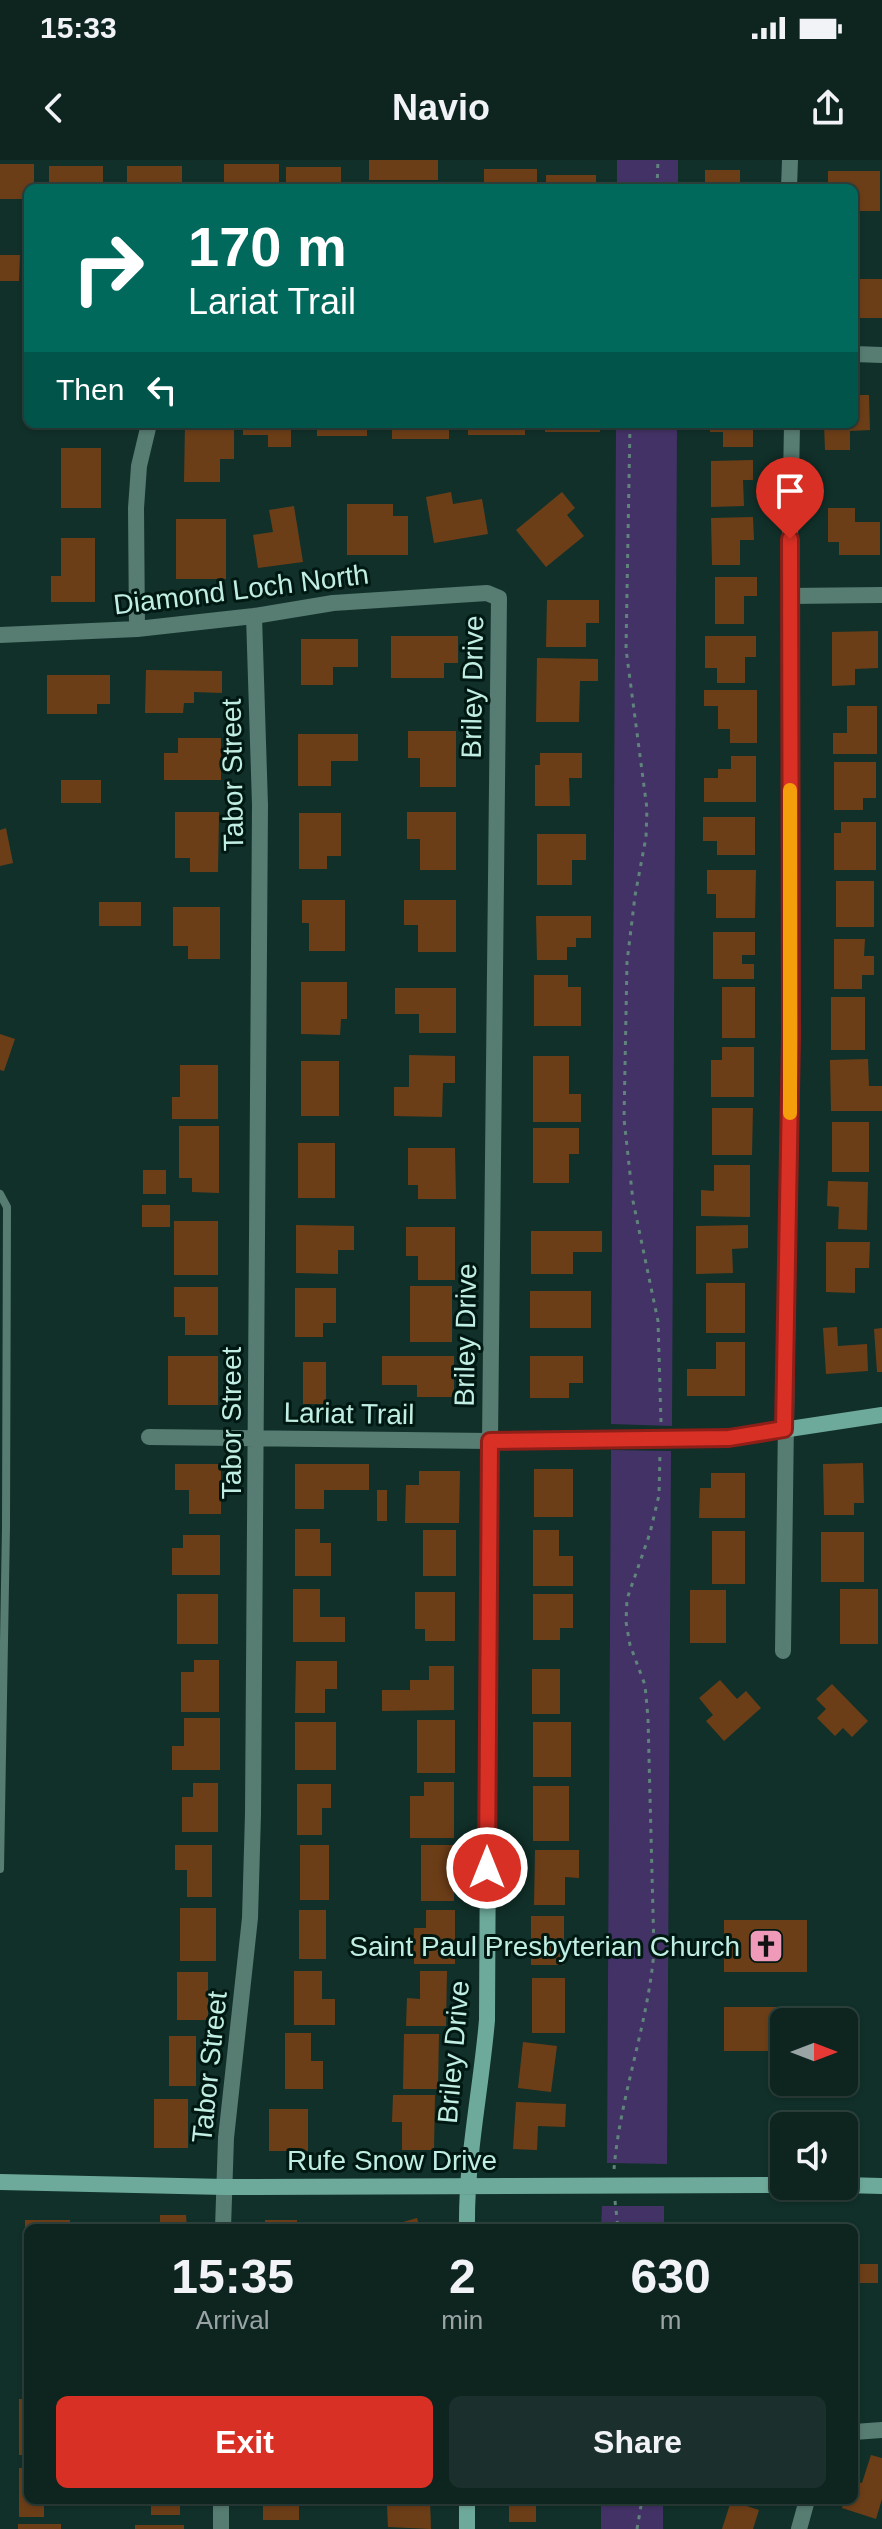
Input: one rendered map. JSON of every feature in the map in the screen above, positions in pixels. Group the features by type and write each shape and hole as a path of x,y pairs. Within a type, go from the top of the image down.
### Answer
{"street":[{"path":"789,184 790,160"},
{"path":"858,354 882,355"},
{"path":"137,629 136,508 139,466 148,428"},
{"path":"783,1651 791,1037 789,596 792,428"},
{"name":"Diamond Loch North","path":"0,635 137,629 254,616 333,603 487,593"},
{"name":"Briley Drive","path":"467,2224 466,2186 487,2020 499,598 487,593"},
{"path":"789,596 882,595"},
{"name":"Tabor Street","path":"223,2224 228,2125 250,1918 258,1438 260,805 254,616"},
{"name":"Lariat Trail","path":"149,1437 490,1441 729,1438 882,1415"},
{"name":"Rufe Snow Drive","path":"0,2182 225,2187 770,2185"},
{"path":"858,2185 882,2186"},
{"path":"858,2432 882,2430"},
{"path":"221,2504 221,2529"},
{"path":"467,2504 467,2529"},
{"path":"799,2529 806,2504"}],"lane":[{"path":"0,1194 7,1207 0,1869"}],"path":[{"path":"657,184 658,160"},
{"path":"630,428 626,649 647,809 646,837 627,962 624,1119 633,1201 658,1321 661,1412"},
{"path":"614,2168 640,2027 651,1986 654,1951 648,1718 645,1685 630,1645 626,1622 627,1599 650,1533 659,1495 660,1460"},
{"path":"615,2202 618,2224"},
{"path":"637,2529 641,2504"}],"shaded area":[{"path":"617,160 678,160 678,184 617,184"},
{"path":"616,428 677,428 672,1426 611,1424"},
{"path":"611,1450 671,1451 667,2164 607,2163"},
{"path":"602,2206 664,2206 664,2224 601,2224"},
{"path":"601,2504 663,2504 663,2529 601,2529"}],"building":[{"path":"369,160 438,160 438,180 369,180"},
{"path":"0,164 34,164 34,184 24,184 24,199 0,199"},
{"path":"224,164 279,164 279,184 224,184"},
{"path":"49,166 103,166 103,184 49,184"},
{"path":"127,166 182,166 182,184 127,184"},
{"path":"286,167 341,167 341,184 286,184"},
{"path":"484,169 537,169 537,184 484,184"},
{"path":"705,170 740,170 740,184 705,184"},
{"path":"828,171 880,171 880,211 858,211 858,184 828,184"},
{"path":"546,175 596,175 596,184 546,184"},
{"path":"0,255 20,255 19,281 0,281"},
{"path":"858,279 882,279 882,318 858,318"},
{"path":"858,395 869,395 870,430 850,431 850,450 825,450 824,428 858,428"},
{"path":"185,428 234,428 234,459 220,459 220,482 184,482"},
{"path":"243,428 291,428 291,447 268,447 268,435 243,435"},
{"path":"317,428 367,428 367,436 317,436"},
{"path":"392,428 449,428 449,439 392,439"},
{"path":"468,428 525,428 525,435 468,435"},
{"path":"545,428 600,428 600,432 545,432"},
{"path":"710,428 753,428 753,447 723,447 723,432 710,432"},
{"path":"61,448 101,448 101,508 61,508"},
{"path":"753,460 753,480 743,480 744,506 711,507 711,461"},
{"path":"451,492 453,504 482,499 488,534 434,543 426,497"},
{"path":"562,492 575,508 567,515 584,536 546,567 516,530"},
{"path":"347,504 393,504 393,516 408,516 408,555 347,555"},
{"path":"294,506 303,562 258,568 253,535 273,532 269,510"},
{"path":"828,508 855,508 855,522 880,522 880,555 839,555 839,542 828,542"},
{"path":"753,517 754,540 740,540 740,565 712,565 711,518"},
{"path":"176,519 226,519 226,579 176,579"},
{"path":"61,538 95,538 95,602 51,602 51,576 61,576"},
{"path":"715,577 757,577 757,596 744,596 744,624 715,624"},
{"path":"547,600 599,600 599,623 586,623 586,647 546,647"},
{"path":"878,631 878,668 855,669 855,685 832,686 832,632"},
{"path":"391,636 458,636 458,663 444,663 444,678 391,678"},
{"path":"705,636 756,636 756,657 745,657 745,683 717,683 717,668 705,668"},
{"path":"301,639 358,639 358,667 333,667 333,685 301,685"},
{"path":"537,658 598,659 598,681 580,681 579,722 536,722"},
{"path":"146,670 222,671 222,693 194,692 194,703 184,703 183,713 145,713"},
{"path":"47,675 110,675 110,704 97,704 97,714 47,714"},
{"path":"704,690 757,690 757,743 730,743 730,729 718,729 718,706 704,706"},
{"path":"847,706 877,706 877,754 833,754 833,733 847,733"},
{"path":"408,731 456,731 456,787 420,787 420,758 408,758"},
{"path":"298,734 358,734 358,761 331,761 331,786 298,786"},
{"path":"178,738 221,738 221,780 164,780 164,753 178,753"},
{"path":"540,753 582,753 582,778 569,778 570,806 535,806 535,765 540,765"},
{"path":"731,756 756,756 756,802 704,802 704,778 718,778 718,769 731,769"},
{"path":"834,762 876,762 876,798 863,798 863,810 834,810"},
{"path":"61,780 101,780 101,803 61,803"},
{"path":"175,812 219,812 218,872 190,872 190,858 175,858"},
{"path":"407,812 456,812 456,870 420,870 420,839 407,839"},
{"path":"299,813 341,813 341,856 327,856 327,869 299,869"},
{"path":"703,817 755,817 755,855 717,855 717,841 703,841"},
{"path":"841,822 876,822 876,870 834,870 834,833 841,833"},
{"path":"6,828 13,863 0,866 0,830"},
{"path":"537,834 586,834 586,860 572,860 572,885 537,885"},
{"path":"707,870 756,870 755,918 716,918 716,894 707,894"},
{"path":"836,881 874,881 874,927 836,927"},
{"path":"302,900 345,900 345,951 309,951 309,923 302,923"},
{"path":"404,900 456,900 456,952 418,952 418,925 404,925"},
{"path":"99,902 141,902 141,926 99,926"},
{"path":"173,907 220,907 220,959 188,959 188,946 173,946"},
{"path":"536,916 591,916 591,938 576,938 576,947 567,947 567,960 537,960"},
{"path":"713,932 755,932 755,955 742,955 742,964 754,964 754,979 713,979"},
{"path":"834,939 865,939 864,956 874,956 874,975 862,975 862,989 834,989"},
{"path":"534,975 568,975 568,987 581,987 581,1026 534,1026"},
{"path":"301,982 347,982 347,1019 341,1019 340,1035 301,1034"},
{"path":"722,987 755,987 755,1038 722,1038"},
{"path":"395,988 456,988 456,1033 419,1033 419,1014 395,1014"},
{"path":"831,997 865,997 865,1050 831,1050"},
{"path":"0,1034 15,1039 4,1071 0,1070"},
{"path":"722,1047 754,1047 754,1097 711,1097 711,1060 722,1060"},
{"path":"409,1055 455,1056 455,1083 443,1083 442,1117 394,1116 394,1087 409,1087"},
{"path":"533,1056 569,1056 569,1094 581,1094 581,1122 533,1122"},
{"path":"868,1059 869,1086 882,1086 882,1111 831,1111 830,1060"},
{"path":"301,1061 339,1061 339,1116 301,1116"},
{"path":"180,1065 218,1065 218,1119 172,1119 172,1097 180,1097"},
{"path":"712,1108 753,1108 752,1155 712,1155"},
{"path":"832,1122 869,1122 869,1172 832,1172"},
{"path":"179,1126 219,1126 219,1193 192,1192 192,1178 179,1178"},
{"path":"533,1128 579,1128 579,1154 569,1154 569,1183 533,1183"},
{"path":"298,1143 335,1143 335,1198 298,1198"},
{"path":"408,1148 455,1148 456,1199 418,1199 418,1185 408,1185"},
{"path":"714,1165 750,1165 750,1217 701,1216 701,1190 714,1191"},
{"path":"143,1170 166,1170 166,1194 143,1194"},
{"path":"828,1181 868,1182 867,1230 838,1229 839,1207 827,1206"},
{"path":"142,1205 170,1205 170,1227 142,1227"},
{"path":"174,1221 218,1221 218,1275 174,1275"},
{"path":"296,1225 354,1226 354,1250 338,1250 338,1274 296,1273"},
{"path":"748,1225 748,1248 732,1249 733,1273 696,1274 696,1226"},
{"path":"406,1227 455,1227 455,1280 418,1280 418,1256 406,1256"},
{"path":"531,1231 602,1231 602,1252 573,1252 573,1274 531,1274"},
{"path":"826,1242 870,1242 869,1268 855,1268 855,1293 826,1292"},
{"path":"706,1283 745,1283 745,1333 706,1333"},
{"path":"410,1286 452,1286 452,1342 410,1342"},
{"path":"174,1287 218,1287 218,1335 185,1335 185,1317 174,1317"},
{"path":"295,1288 336,1288 336,1323 323,1323 323,1337 295,1337"},
{"path":"530,1291 591,1291 591,1328 530,1328"},
{"path":"837,1327 838,1346 867,1344 868,1371 826,1374 823,1328"},
{"path":"882,1328 882,1372 877,1372 874,1329"},
{"path":"716,1342 745,1342 745,1396 687,1396 687,1369 716,1369"},
{"path":"168,1356 218,1356 218,1405 168,1405"},
{"path":"382,1356 454,1356 454,1397 417,1397 417,1385 382,1385"},
{"path":"530,1356 583,1356 583,1383 569,1383 569,1398 530,1398"},
{"path":"303,1362 326,1362 326,1404 303,1404"},
{"path":"863,1463 864,1503 854,1503 854,1515 824,1515 823,1464"},
{"path":"175,1464 221,1464 221,1514 189,1514 189,1490 175,1490"},
{"path":"295,1464 369,1464 369,1490 324,1490 324,1509 295,1509"},
{"path":"534,1469 573,1469 573,1517 534,1517"},
{"path":"419,1471 460,1471 459,1523 405,1523 406,1485 419,1485"},
{"path":"711,1473 745,1473 745,1518 699,1518 700,1488 711,1488"},
{"path":"377,1490 387,1490 387,1521 377,1521"},
{"path":"295,1529 320,1529 320,1543 331,1543 331,1576 295,1576"},
{"path":"423,1530 456,1530 456,1576 423,1576"},
{"path":"533,1530 559,1530 559,1556 573,1556 573,1586 533,1586"},
{"path":"712,1531 745,1531 745,1584 712,1584"},
{"path":"821,1532 864,1532 864,1582 821,1582"},
{"path":"183,1535 220,1535 220,1575 172,1575 172,1548 183,1548"},
{"path":"293,1589 320,1589 320,1617 345,1617 345,1642 293,1642"},
{"path":"840,1589 878,1589 878,1644 840,1644"},
{"path":"690,1590 726,1590 726,1643 690,1643"},
{"path":"415,1592 455,1592 455,1641 425,1641 425,1629 415,1629"},
{"path":"177,1594 218,1594 218,1644 177,1644"},
{"path":"533,1594 573,1594 573,1628 560,1628 560,1640 533,1640"},
{"path":"194,1660 219,1660 219,1712 181,1712 181,1672 194,1672"},
{"path":"296,1661 337,1661 337,1689 325,1689 325,1713 295,1713"},
{"path":"429,1666 454,1666 454,1710 382,1711 382,1690 410,1690 410,1680 429,1680"},
{"path":"532,1669 560,1669 560,1714 532,1714"},
{"path":"720,1680 737,1699 746,1691 761,1708 724,1741 706,1721 713,1715 699,1698"},
{"path":"832,1684 868,1721 852,1737 843,1728 835,1736 817,1718 826,1709 816,1699"},
{"path":"184,1718 220,1718 220,1770 172,1770 172,1746 184,1746"},
{"path":"417,1720 455,1720 455,1773 417,1773"},
{"path":"295,1722 336,1722 336,1770 295,1770"},
{"path":"533,1722 571,1722 571,1777 533,1777"},
{"path":"424,1782 454,1782 454,1838 410,1838 410,1796 424,1796"},
{"path":"193,1783 218,1783 218,1832 182,1832 182,1797 193,1797"},
{"path":"297,1784 331,1784 331,1808 322,1808 322,1835 297,1835"},
{"path":"533,1786 569,1786 569,1841 533,1841"},
{"path":"175,1845 212,1845 212,1897 187,1897 187,1870 175,1870"},
{"path":"300,1845 329,1845 329,1900 300,1900"},
{"path":"421,1845 454,1845 454,1901 421,1901"},
{"path":"535,1850 579,1850 579,1878 565,1877 565,1905 534,1905"},
{"path":"180,1908 216,1908 216,1961 180,1961"},
{"path":"299,1910 326,1910 326,1959 299,1959"},
{"path":"426,1910 455,1910 455,1964 414,1964 414,1928 426,1928"},
{"path":"531,1916 564,1916 564,1965 531,1965"},
{"name":"Saint Paul Presbyterian Church","path":"724,1920 807,1920 807,1972 724,1972"},
{"path":"294,1971 322,1971 322,1999 335,1999 335,2025 294,2025"},
{"path":"420,1971 447,1971 446,2026 406,2026 407,1998 420,1999"},
{"path":"177,1972 208,1972 208,2020 177,2020"},
{"path":"532,1978 565,1978 565,2033 532,2033"},
{"path":"724,2007 782,2007 770,2008 770,2051 724,2051"},
{"path":"285,2033 311,2033 311,2061 323,2061 323,2089 285,2089"},
{"path":"404,2034 439,2034 438,2089 403,2089"},
{"path":"169,2036 196,2036 196,2086 169,2086"},
{"path":"523,2042 557,2046 551,2092 518,2088"},
{"path":"393,2095 435,2095 434,2150 402,2150 402,2122 392,2122"},
{"path":"154,2099 188,2099 188,2148 154,2148"},
{"path":"516,2102 566,2104 565,2127 538,2126 537,2150 513,2149"},
{"path":"269,2109 308,2109 308,2151 269,2151"},
{"path":"160,2215 186,2215 187,2224 160,2224"},
{"path":"417,2218 419,2224 396,2224"},
{"path":"25,2220 70,2220 70,2224 25,2224"},
{"path":"265,2220 297,2220 297,2224 265,2224"},
{"path":"858,2264 878,2264 878,2283 858,2283"},
{"path":"23,2272 24,2272 24,2324"},
{"path":"22,2339 24,2339 24,2391"},
{"path":"19,2399 24,2399 24,2455 19,2455"},
{"path":"871,2455 882,2458 882,2499 876,2519 842,2508 843,2504 858,2504 858,2482 862,2483"},
{"path":"19,2468 24,2468 24,2504 44,2504 44,2517 19,2517"},
{"path":"151,2504 180,2504 180,2515 151,2515"},
{"path":"263,2504 299,2504 299,2520 263,2520"},
{"path":"430,2504 431,2529 388,2527 387,2506"},
{"path":"509,2504 536,2504 536,2522 509,2522"},
{"path":"730,2504 759,2510 753,2529 722,2529"},
{"path":"18,2524 61,2524 61,2529 18,2529"},
{"path":"135,2525 184,2525 184,2529 135,2529"}],"slow traffic":[{"path":"790,790 790,1113"}],"place":[{"name":"Saint Paul Presbyterian Church","path":"766,1946"}],"route":[{"path":"487,1868 490,1441 729,1438 784,1429 791,1037 790,539"}]}
